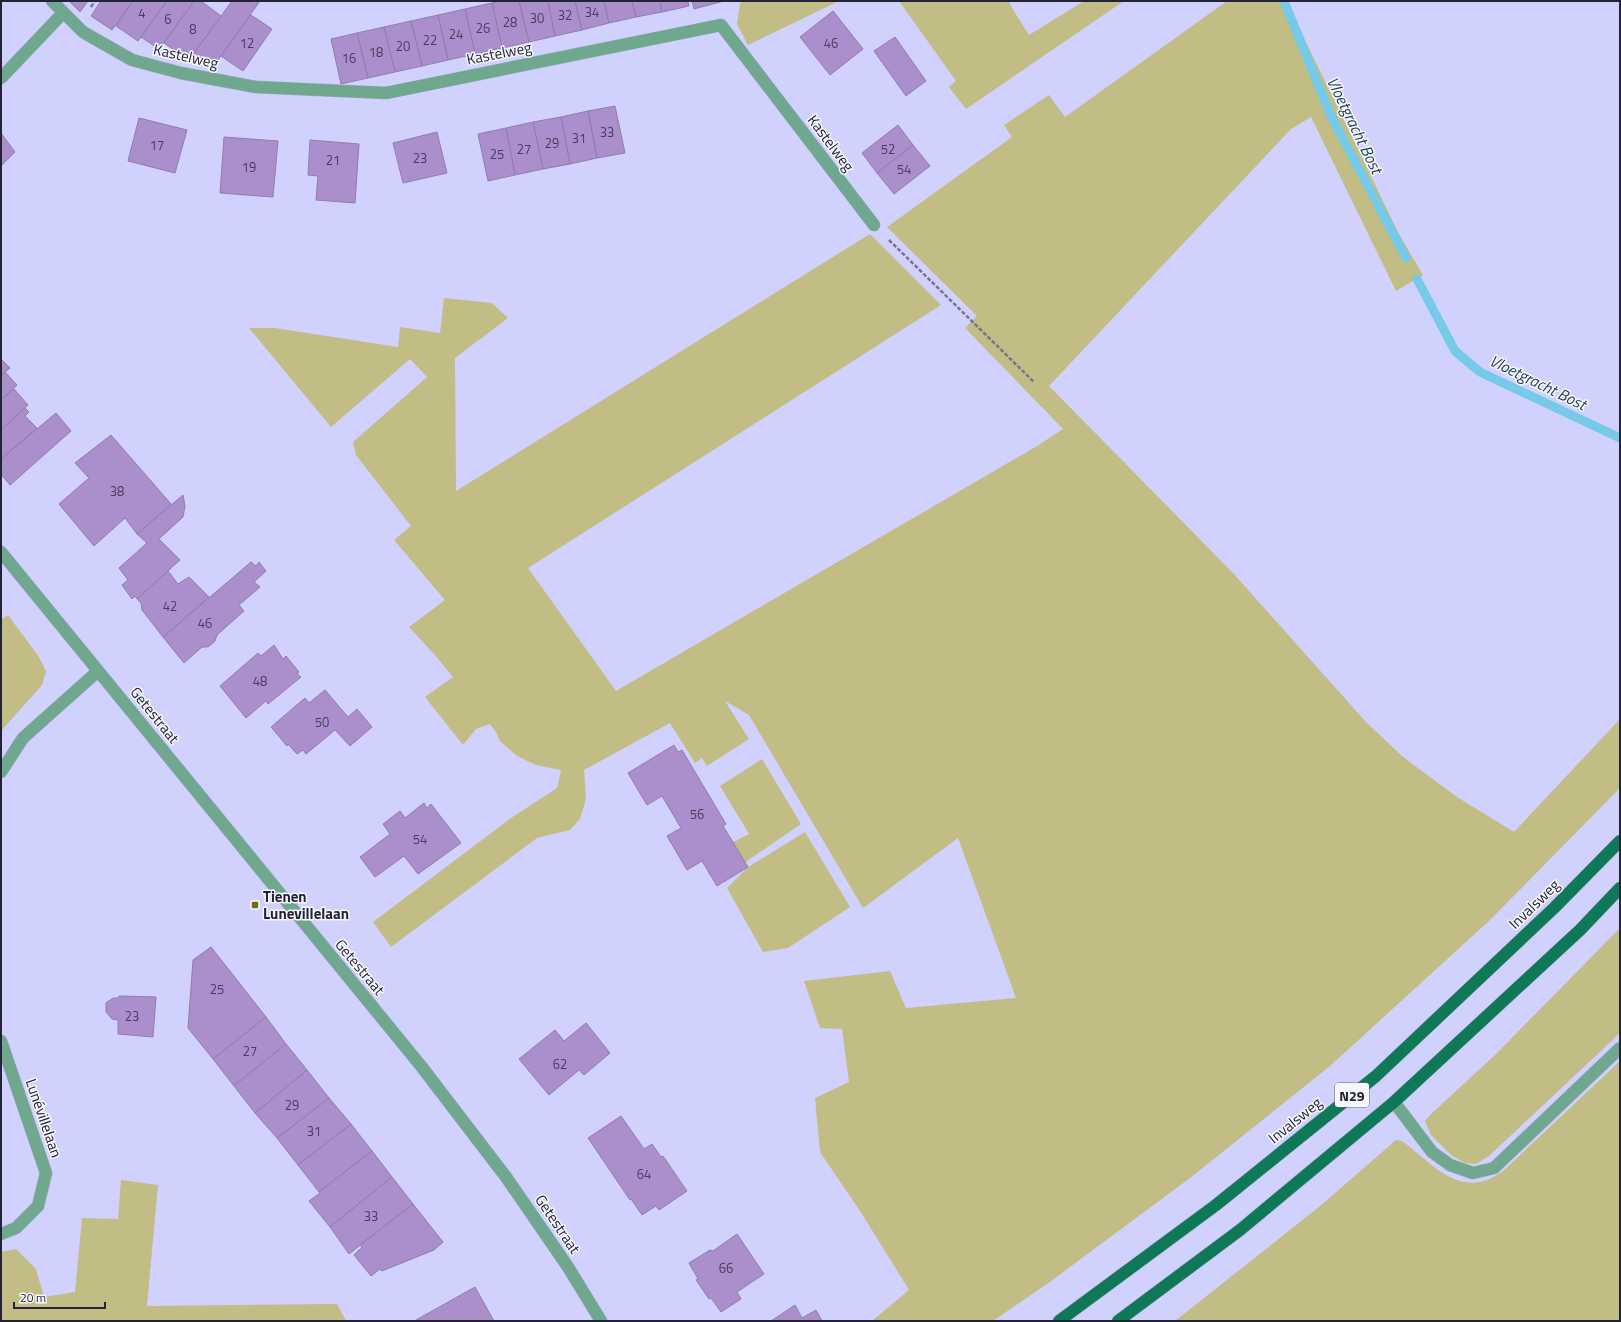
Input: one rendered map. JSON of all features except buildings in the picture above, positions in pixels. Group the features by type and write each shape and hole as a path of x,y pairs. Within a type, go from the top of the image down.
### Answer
{"main road":[{"name":"Invalsweg","path":"1059,1321 1216,1205 1376,1076 1554,908 1620,841"},
{"name":"N29","path":"1118,1321 1240,1230 1394,1102 1580,930 1620,888"}],"street":[{"name":"Kastelweg","path":"52,1 83,32 132,60 181,73 256,87 386,93 721,25 874,225"},
{"path":"1,78 64,12"},
{"name":"Getestraat","path":"1,552 421,1066 506,1177 568,1267 601,1321"},
{"path":"1,772 23,738 98,671"},
{"name":"Lunévillelaan","path":"1,1041 46,1173 38,1206 16,1228 1,1234"},
{"path":"1394,1102 1432,1152 1450,1165 1473,1173 1494,1168 1620,1048"}],"path":[{"path":"874,225 1034,382"}],"shaded area":[{"path":"745,1 839,1 748,45 737,24 740,3"},
{"path":"899,1 1012,1 1009,3 1029,35 1084,1 1124,1 966,109 949,87 956,81"},
{"path":"1227,1 1286,1 1399,234 1423,275 1396,291 1311,117 1291,129 1049,386 1232,572 1366,722 1403,757 1457,797 1514,832 1620,719 1620,788 1490,920 1330,1066 1190,1178 1047,1284 993,1321 872,1321 909,1290 862,1214 820,1152 815,1098 849,1082 842,1029 820,1028 804,981 890,971 906,1008 1016,998 958,838 863,908 749,715 725,701 749,739 707,766 702,758 695,763 670,723 584,770 586,799 580,819 570,830 537,838 391,947 373,922 511,818 557,788 561,770 536,765 517,756 500,741 490,724 476,729 463,745 425,697 453,677 409,627 445,600 394,540 411,526 356,455 353,442 427,377 410,359 331,427 249,328 275,328 398,347 400,327 440,333 444,298 492,303 508,318 455,358 456,491 870,234 941,305 528,568 616,691 1037,446 1063,429 965,328 977,316 887,227 1012,137 1004,125 1049,95 1065,117"},
{"path":"8,615 39,657 46,671 42,685 1,731 1,620"},
{"path":"762,759 801,824 744,863 731,843 749,834 720,786"},
{"path":"805,832 850,907 788,948 763,952 727,888 748,867"},
{"path":"1620,928 1620,1033 1489,1156 1476,1164 1465,1163 1451,1155 1431,1135 1425,1121 1495,1055"},
{"path":"1620,1061 1620,1321 1175,1321 1319,1207 1396,1140 1402,1141 1430,1164 1450,1177 1471,1183 1488,1180 1503,1171"},
{"path":"121,1180 158,1185 147,1306 337,1304 346,1321 1,1321 1,1252 16,1249 36,1269 44,1297 75,1292 82,1218 118,1219"}],"waterway":[{"name":"Vloetgracht Bost","path":"1284,1 1331,116 1406,258"},
{"name":"Vloetgracht Bost","path":"1417,279 1455,351 1480,372 1620,438"}],"place":[{"name":"Tienen Lunevillelaan","path":"255,905"}]}
